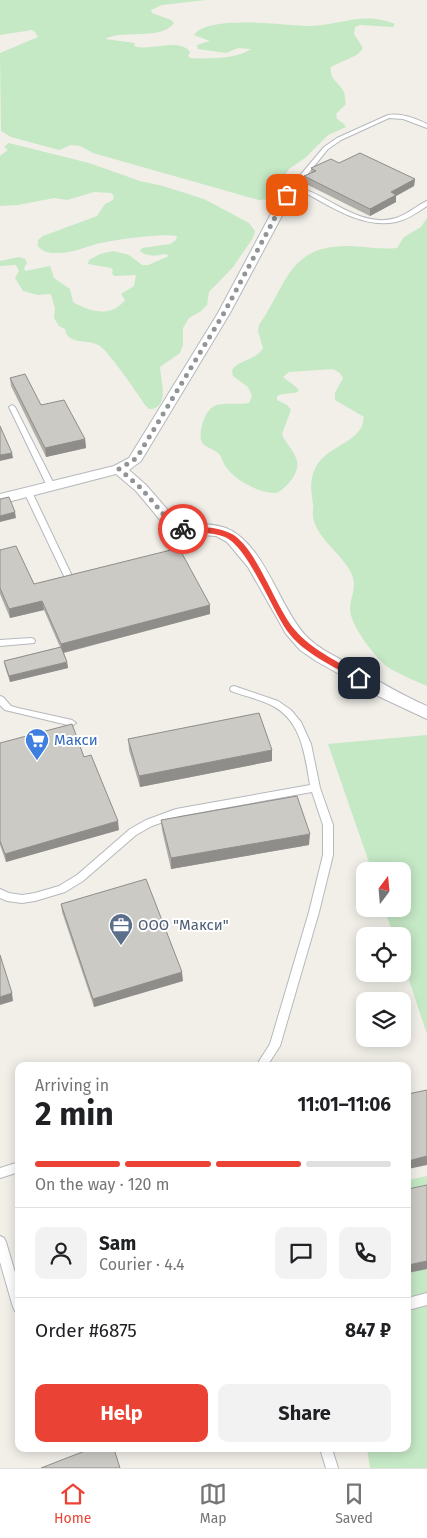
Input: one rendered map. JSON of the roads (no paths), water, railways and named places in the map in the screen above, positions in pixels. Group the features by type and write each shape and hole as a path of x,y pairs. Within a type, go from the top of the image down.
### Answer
{"street":[{"path":"0,499 119,469 134,460 224,313 290,191"},
{"path":"119,469 141,488 176,529 222,532 230,536 244,549 291,630 303,643 329,661 403,703 427,712"}],"lane":[{"path":"290,191 326,148 340,139 388,117 402,116 427,126"},
{"path":"290,191 304,190 374,222 390,222 418,211 427,203"},
{"path":"12,407 51,486"},
{"path":"28,492 68,576"},
{"path":"0,643 31,641"},
{"path":"234,689 275,703 288,712 298,724 307,744 315,788 328,825 328,855 314,912 275,1046 264,1062"},
{"path":"0,700 8,708 17,711 72,723"},
{"path":"0,892 7,897 22,899 62,889 80,878 133,832 149,823 179,812 315,788"},
{"path":"0,1173 15,1168"},
{"path":"0,1242 15,1293"},
{"path":"411,1303 427,1299"},
{"path":"327,1452 332,1468"}],"place":[{"name":"Макси","path":"37,761"},
{"name":"ООО \"Макси\"","path":"121,946"}]}
